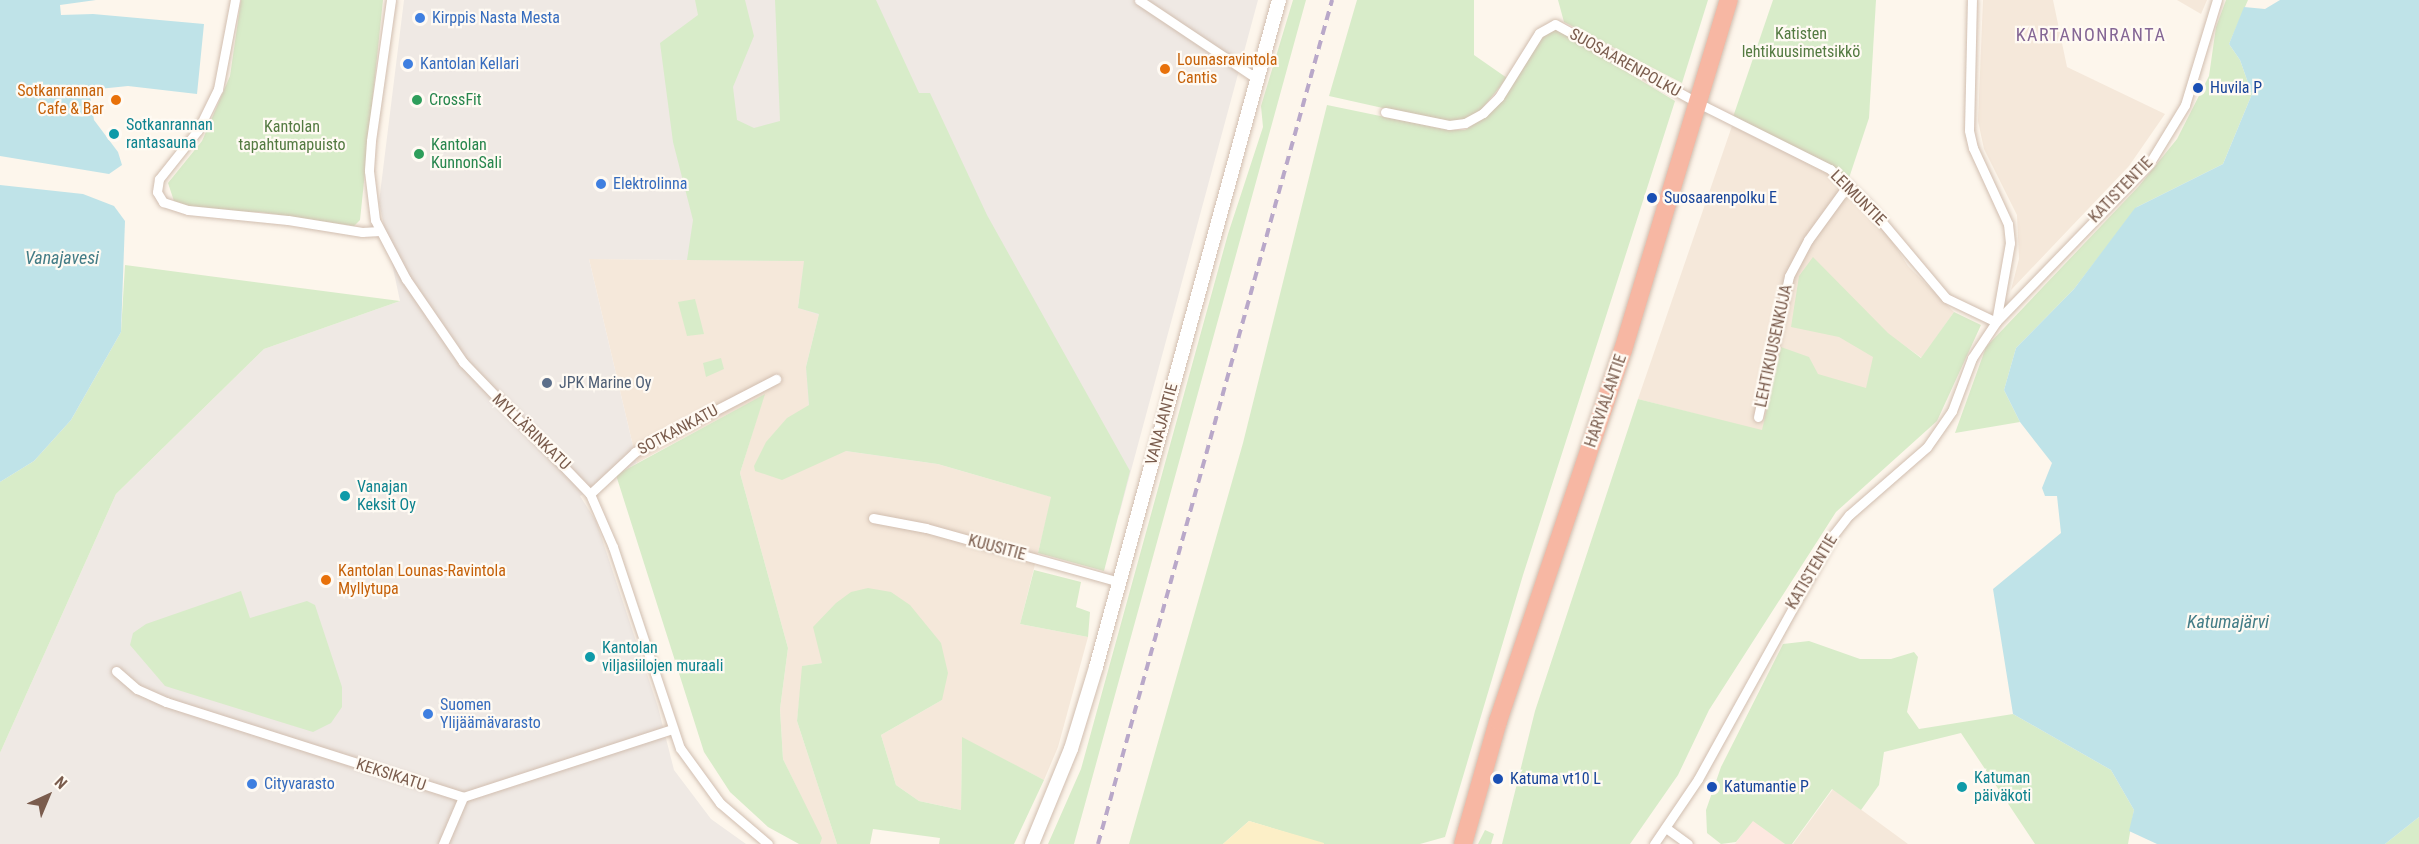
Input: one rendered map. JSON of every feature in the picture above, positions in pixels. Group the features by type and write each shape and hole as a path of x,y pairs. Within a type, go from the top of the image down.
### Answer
{"highway":[{"name":"HARVIALANTIE","path":"1466,844 1475,799 1511,679 1623,350 1729,0"}],"street":[{"path":"235,0 218,89 198,130 159,179 156,192 163,202 188,210 288,220 362,232 380,231"},
{"name":"MYLLÄRINKATU","path":"390,0 369,171 380,231 406,279 463,362 590,494 616,557 672,729 706,787 733,817 768,844"},
{"path":"1139,0 1256,78"},
{"name":"VANAJANTIE","path":"1032,844 1071,749 1279,0"},
{"name":"KATISTENTIE","path":"1972,0 1969,130 1973,148 2008,224 2010,243 1996,322"},
{"name":"KATISTENTIE","path":"1654,844 1698,779 1833,534 1941,430 1972,358 1996,322 2149,164 2185,105 2217,0"},
{"name":"SUOSAARENPOLKU","path":"1385,112 1449,125 1465,123 1483,113 1499,97 1539,33 1553,23 1698,103"},
{"name":"LEIMUNTIE","path":"1698,103 1830,169 1848,185 1946,298 1996,322"},
{"name":"LEHTIKUUSENKUJA","path":"1758,417 1789,276 1808,240 1848,185"},
{"name":"SOTKANKATU","path":"590,494 635,452 776,379"},
{"name":"KUUSITIE","path":"873,518 926,528 1119,582"},
{"name":"KEKSIKATU","path":"116,672 137,689 166,702 463,796"},
{"path":"443,844 463,796 672,729"},
{"path":"1666,828 1688,844"}],"shaded area":[{"path":"404,0 1258,0 1119,515 938,464 846,451 810,426 806,367 819,315 798,308 804,261 589,259 637,463 580,496 596,521 658,707 674,770 711,819 746,844 0,844 0,753 116,494 264,349 400,301 379,202"},
{"path":"1983,0 2053,0 2067,67 2165,114 2129,166 2011,290 2019,259 2017,215 1984,149 1978,121"},
{"path":"2177,0 2207,0 2201,14"},
{"path":"1732,126 1827,173 1857,199 1887,233 1908,266 1954,312 1922,358 1888,334 1869,399 1762,431 1638,399"},
{"path":"589,259 805,261 798,307 819,314 806,367 846,451 938,464 1052,497 1020,624 1088,637 1058,747 1044,780 962,738 961,810 919,801 896,785 881,735 942,700 822,663 803,666 797,721 837,844 820,844 821,838 783,759 780,709 788,648 740,473 764,395 637,463"},
{"path":"1833,789 1908,844 1793,844"},
{"path":"1753,820 1785,844 1735,844"}],"green space":[{"name":"Kantolan tapahtumapuisto","path":"241,0 383,0 360,220 354,226 260,212 205,211 174,201 168,183 202,141 230,76"},
{"path":"695,0 745,0 754,36 733,87 737,120 754,128 780,121 775,0 876,0 919,93 930,93 987,215 1130,471 1104,571 1038,553 1051,497 938,464 846,451 782,480 755,471 754,466 766,442 787,418 809,405 806,367 819,314 798,308 804,261 687,260 693,220 673,142 660,43 698,15"},
{"path":"1293,0 1306,0 1074,844 1048,844 1081,769 1228,234 1263,127 1261,106"},
{"path":"1357,0 1474,0 1474,55 1507,78 1481,110 1465,121 1450,123 1329,96"},
{"path":"1558,0 1708,0 1682,83 1564,22"},
{"name":"Katisten lehtikuusimetsikkö","path":"1773,0 1876,0 1869,118 1848,181 1733,117"},
{"path":"2226,0 2248,0 2229,44 2240,60 2252,94 2223,164 2137,207 2074,289 2016,348 2004,390 2020,422 1955,433 1986,347 2139,186 2177,139 2209,76 2216,27"},
{"path":"1554,28 1675,101 1523,575 1445,837 1420,844 1324,844 1249,821 1223,844 1129,844 1243,443 1327,105 1448,130 1465,130 1485,117 1547,31"},
{"path":"1813,257 1888,333 1921,358 1954,312 1981,325 1937,421 1836,512 1709,710 1678,775 1630,844 1502,844 1535,711 1638,399 1762,430 1781,347 1809,357 1818,374 1866,388 1873,357 1839,337 1791,327 1799,276"},
{"path":"125,265 400,301 264,349 116,494 0,753 0,482 34,461 71,420 121,332"},
{"path":"695,299 704,334 687,336 678,302"},
{"path":"721,358 724,369 706,377 703,363"},
{"path":"765,394 740,473 788,648 780,709 783,759 822,838 820,844 799,844 768,827 730,792 704,752 616,475"},
{"path":"1034,570 1081,582 1076,607 1090,612 1088,637 1020,624"},
{"path":"868,588 891,592 910,605 941,643 948,673 942,700 881,735 896,785 919,801 961,810 962,737 1044,780 1014,844 939,844 940,838 873,829 870,844 837,844 797,721 802,666 822,663 813,627 836,603 851,592"},
{"path":"241,591 250,618 307,601 315,605 342,687 342,707 331,723 313,732 165,686 130,645 133,633 146,624"},
{"path":"1809,641 1860,659 1891,659 1914,652 1918,657 1907,712 1919,729 2013,714 2111,770 2134,810 2128,844 2035,844 1961,733 1884,752 1879,785 1861,810 1832,789 1792,844 1785,844 1753,821 1736,842 1721,844 1707,833 1706,810 1721,767 1783,644"},
{"path":"2419,817 2419,844 2385,844"},
{"path":"1485,830 1494,834 1491,844 1478,844"}],"sand":[{"path":"1249,821 1324,843 1324,844 1223,844"}],"water":[{"path":"0,0 96,0 60,5 61,15 93,14 204,24 197,94 128,86 89,90 94,120 118,152 122,165 109,174 0,156"},
{"name":"Katumajärvi","path":"2280,0 2419,0 2419,817 2385,844 2157,844 2129,831 2134,810 2111,770 2013,714 1993,589 2061,533 2057,496 2045,496 2042,488 2052,463 2020,422 2004,390 2016,348 2074,289 2135,208 2223,164 2252,94 2240,60 2229,44 2244,7 2265,9"},
{"name":"Vanajavesi","path":"0,185 83,194 114,206 125,221 121,332 71,420 34,461 0,482"}],"railway":[{"path":"1098,844 1332,0"}],"place":[{"name":"Kirppis Nasta Mesta","path":"420,18"},
{"name":"Kantolan Kellari","path":"408,64"},
{"name":"Lounasravintola Cantis","path":"1165,69"},
{"name":"Huvila P","path":"2198,88"},
{"name":"Sotkanrannan Cafe & Bar","path":"116,100"},
{"name":"CrossFit","path":"417,100"},
{"name":"Sotkanrannan rantasauna","path":"114,134"},
{"name":"Kantolan KunnonSali","path":"419,154"},
{"name":"Elektrolinna","path":"601,184"},
{"name":"Suosaarenpolku E","path":"1652,198"},
{"name":"JPK Marine Oy","path":"547,383"},
{"name":"Vanajan Keksit Oy","path":"345,496"},
{"name":"Kantolan Lounas-Ravintola Myllytupa","path":"326,580"},
{"name":"Kantolan viljasiilojen muraali","path":"590,657"},
{"name":"Suomen Ylijäämävarasto","path":"428,714"},
{"name":"Katuma vt10 L","path":"1498,779"},
{"name":"Cityvarasto","path":"252,784"},
{"name":"Katumantie P","path":"1712,787"},
{"name":"Katuman päiväkoti","path":"1962,787"}],"district":[{"name":"KARTANONRANTA","path":"2091,35"}]}
